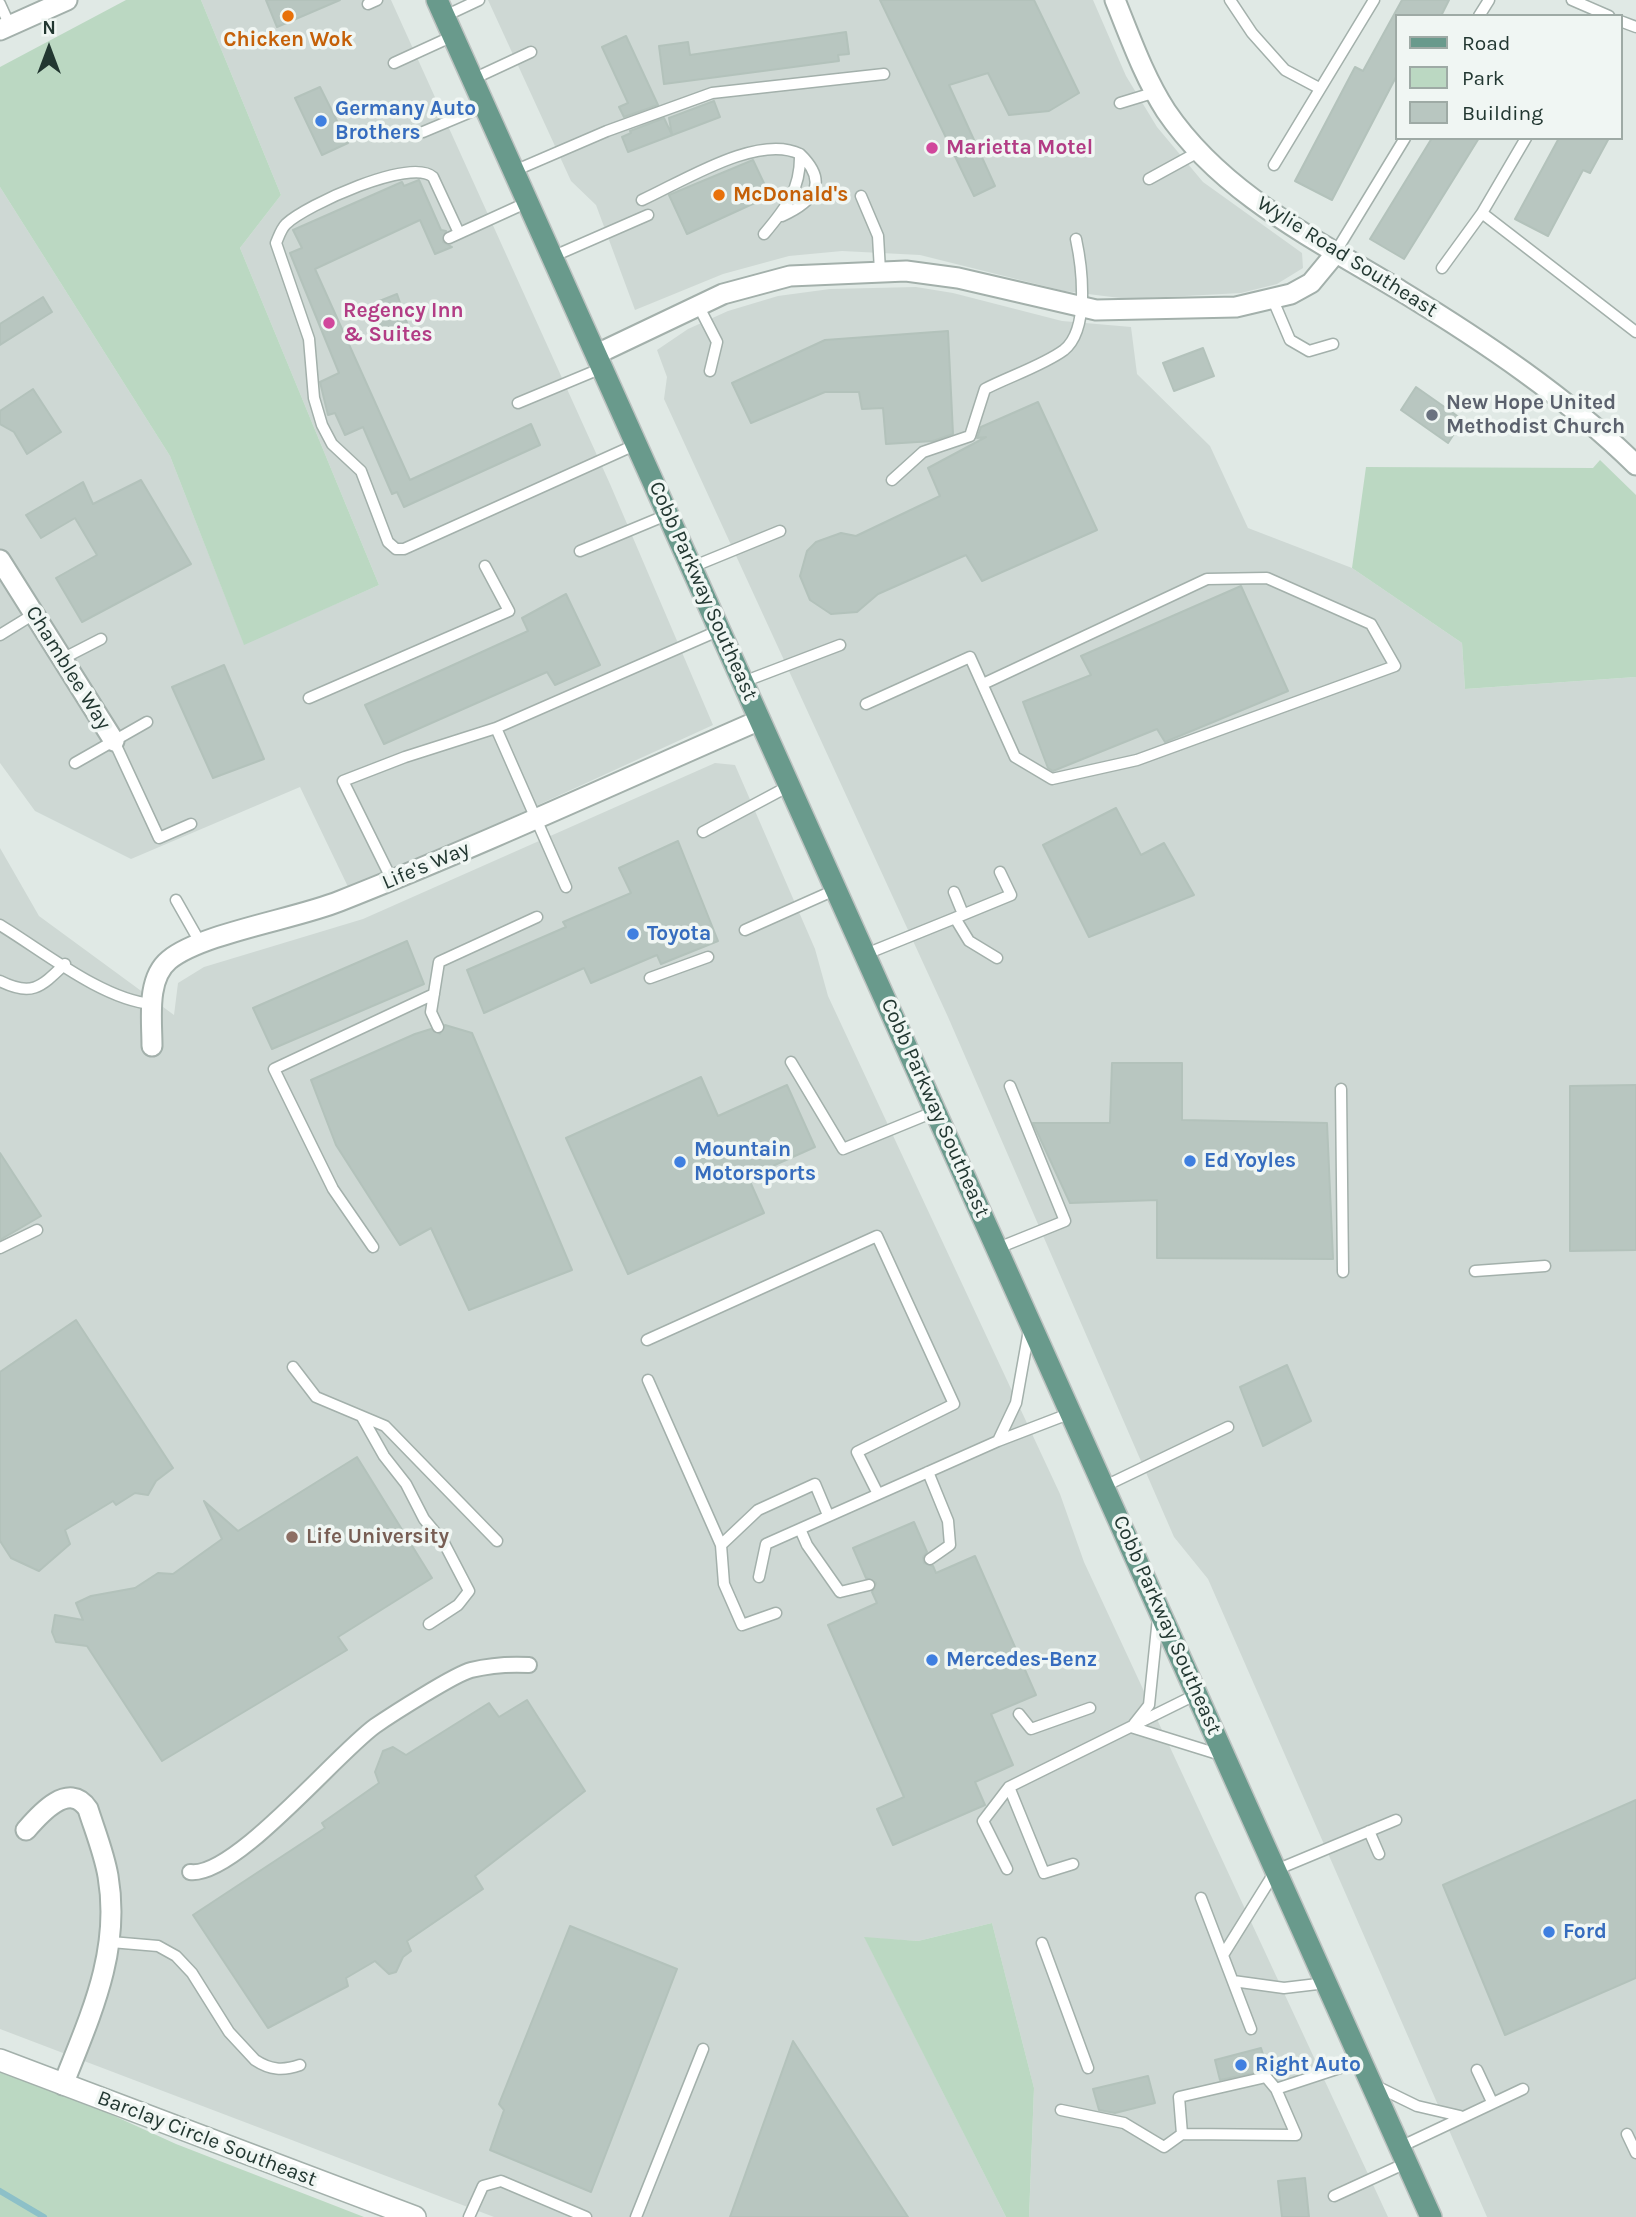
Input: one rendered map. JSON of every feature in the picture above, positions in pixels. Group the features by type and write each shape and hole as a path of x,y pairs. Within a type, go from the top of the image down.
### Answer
{"main road":[{"name":"Cobb Parkway Southeast","path":"445,17 1430,2217"}],"street":[{"path":"5,28 67,0"},
{"name":"Wylie Road Southeast","path":"1115,0 1167,111 1224,175 1335,254 1481,343 1606,436 1636,465"},
{"path":"600,360 698,304 723,293 790,276 880,271 958,278 1082,307 1138,310 1236,307 1273,300 1311,283 1335,254"},
{"name":"Chamblee Way","path":"0,560 114,741"},
{"name":"Life's Way","path":"152,1045 152,1004 156,980 163,966 175,956 201,944 336,903 760,720"},
{"path":"191,1872 201,1874 240,1849 365,1735 396,1713 468,1671 507,1664 529,1665"},
{"path":"26,1830 52,1803 66,1798 85,1804 108,1877 111,1942 100,1989 63,2085"},
{"name":"Barclay Circle Southeast","path":"0,2060 415,2217"}],"lane":[{"path":"394,63 445,17 479,0"},
{"path":"1230,0 1252,33 1285,70 1319,88"},
{"path":"1274,164 1374,0"},
{"path":"1572,0 1601,14"},
{"path":"0,4 5,28"},
{"path":"473,79 531,52"},
{"path":"514,171 607,131 712,93 884,74"},
{"path":"1120,103 1156,92"},
{"path":"423,132 485,106"},
{"path":"1335,254 1404,140"},
{"path":"1442,268 1482,213 1525,140"},
{"path":"642,200 754,150 787,148 811,165 815,179 813,193 804,206 778,218"},
{"path":"1149,179 1201,151"},
{"path":"764,234 792,202 801,174 800,155"},
{"path":"459,233 433,177 419,172 385,177 312,206 285,224 276,243 309,339 314,398 322,425 332,444 361,471 388,542 396,549 404,549 637,444"},
{"path":"861,197 878,236 880,271"},
{"path":"449,237 528,201"},
{"path":"1482,213 1636,332"},
{"path":"554,256 648,215"},
{"path":"892,480 923,452 970,436 985,389 1066,349 1082,307 1083,272 1076,239"},
{"path":"1273,300 1290,340 1309,351 1333,344"},
{"path":"698,304 717,342 710,371"},
{"path":"518,403 600,360"},
{"path":"580,551 669,514"},
{"path":"692,567 780,531"},
{"path":"309,698 509,611 485,566"},
{"path":"866,704 970,657 1015,757 1052,779 1137,760 1395,666 1371,624 1267,578 1207,579 983,684"},
{"path":"0,635 34,614"},
{"path":"392,880 343,781 405,757 496,728 720,630"},
{"path":"62,659 102,639"},
{"path":"743,682 840,645"},
{"path":"75,763 147,722"},
{"path":"496,728 566,887"},
{"path":"114,741 159,838 191,824"},
{"path":"703,832 790,785"},
{"path":"866,954 1011,895 1000,872"},
{"path":"745,930 836,889"},
{"path":"954,892 959,916 969,941 997,958"},
{"path":"176,900 201,944"},
{"path":"438,1027 431,1012 439,962 537,917"},
{"path":"0,925 107,991 128,1000 152,1004"},
{"path":"650,978 708,957"},
{"path":"0,981 15,988 36,988 65,964"},
{"path":"373,1247 333,1188 274,1069 434,994"},
{"path":"791,1062 843,1149 936,1111"},
{"path":"998,1248 1065,1221 1010,1086"},
{"path":"1341,1089 1343,1272"},
{"path":"0,1248 37,1230"},
{"path":"647,1340 877,1236 954,1404 858,1452 878,1494"},
{"path":"1475,1271 1545,1266"},
{"path":"998,1441 1016,1403 1030,1319"},
{"path":"293,1367 316,1397 385,1426 497,1541"},
{"path":"648,1380 721,1545 724,1584 742,1625 776,1613"},
{"path":"759,1577 766,1545 998,1441 1071,1413"},
{"path":"362,1416 384,1456 406,1484 424,1519 444,1544 469,1591 458,1605 429,1624"},
{"path":"1104,1486 1228,1427"},
{"path":"928,1472 948,1521 950,1545 930,1559"},
{"path":"721,1545 758,1510 815,1484 828,1515"},
{"path":"800,1528 807,1545 840,1592 869,1585"},
{"path":"1131,1727 1149,1705 1159,1608"},
{"path":"1007,1869 983,1821 1009,1787 1197,1694"},
{"path":"1019,1714 1031,1729 1090,1708"},
{"path":"1131,1727 1225,1757"},
{"path":"1009,1787 1044,1873 1073,1864"},
{"path":"1223,1955 1276,1870 1396,1820"},
{"path":"1369,1831 1379,1854"},
{"path":"1201,1898 1251,2029"},
{"path":"111,1942 158,1946 167,1950 184,1963 213,2011 255,2060 283,2070 300,2065"},
{"path":"1042,1943 1088,2068"},
{"path":"1233,1981 1284,1988 1326,1983"},
{"path":"636,2217 703,2049"},
{"path":"1276,2089 1361,2061"},
{"path":"1478,2070 1492,2102"},
{"path":"1061,2110 1124,2123 1164,2147 1182,2134 1296,2135 1276,2089 1266,2077 1180,2098 1182,2134"},
{"path":"1371,2082 1417,2106 1460,2116"},
{"path":"1334,2196 1403,2155 1460,2116 1522,2089"},
{"path":"1627,2134 1636,2153"},
{"path":"469,2217 483,2186 501,2182 586,2217"}],"shaded area":[{"path":"201,0 391,0 610,484 713,725 350,891 300,787 131,859 35,811 0,763 0,187 170,456 244,644 379,585 240,248 281,195"},
{"path":"488,0 1093,0 1126,76 1157,127 1203,182 1302,253 1303,268 1277,284 1241,293 1128,299 1064,291 920,255 842,251 789,256 723,274 635,310 596,205 571,181"},
{"path":"916,287 953,293 1062,321 1131,327 1137,374 1210,446 1248,528 1352,568 1462,643 1465,689 1636,677 1636,2217 1487,2217 1208,1579 1174,1537 948,1017 664,399 667,377 657,350 688,329 728,311 778,296 830,289"},
{"path":"715,763 735,765 815,949 828,996 1060,1494 1084,1562 1388,2217 1029,2217 1034,2088 992,1923 918,1941 865,1938 1006,2217 494,2217 0,2029 0,848 39,916 174,1015 178,983 204,967 363,919"}],"green space":[{"path":"126,0 201,0 281,195 240,248 379,585 244,645 170,456 0,187 0,67"},
{"path":"1600,460 1636,495 1636,677 1465,689 1462,643 1352,568 1366,467 1593,468"},
{"path":"992,1923 1034,2088 1029,2217 1006,2217 864,1937 918,1941"},
{"path":"0,2064 176,2144 364,2217 0,2217"}],"building":[{"name":"Chicken Wok","path":"266,0 340,0 277,27"},
{"path":"880,0 1034,0 1079,93 1049,111 1009,115 988,73 949,85 995,186 974,196"},
{"path":"1402,0 1449,0 1442,14 1394,14"},
{"path":"1394,15 1394,81 1332,200 1295,181 1355,67 1363,71"},
{"path":"846,32 849,54 838,55 839,61 664,84 659,46 688,42 690,55"},
{"path":"626,36 658,105 624,117 619,107 628,103 602,47"},
{"name":"Germany Auto Brothers","path":"320,87 348,143 322,155 295,98"},
{"path":"714,101 720,117 628,152 622,137 631,133 630,131 664,118 672,135 669,118"},
{"path":"1431,140 1478,140 1404,259 1370,239"},
{"path":"1558,140 1608,140 1590,173 1583,170 1548,236 1515,219"},
{"name":"McDonald's","path":"753,160 770,196 687,234 669,195"},
{"name":"Regency Inn & Suites","path":"419,180 441,230 446,231 443,242 452,247 435,254 420,220 315,269 410,480 531,424 540,445 404,507 397,492 392,494 363,427 345,435 335,413 328,415 320,382 339,373 290,253 302,248 293,230 402,182 404,186"},
{"name":"Regency Inn & Suites","path":"397,294 407,323 382,332 372,304"},
{"path":"43,297 52,312 0,345 0,324"},
{"path":"948,331 953,434 933,441 886,444 883,408 862,409 859,392 825,392 751,423 732,383 825,340"},
{"path":"1203,348 1214,376 1174,391 1163,363"},
{"name":"New Hope United Methodist Church","path":"1416,387 1463,420 1448,443 1401,410"},
{"path":"33,389 61,432 27,454 14,432 0,424 0,411"},
{"path":"1038,402 1097,530 982,581 966,555 878,594 857,612 831,614 810,600 800,576 807,551 816,542 841,533 856,536 940,496 928,468 986,437 977,438 981,427"},
{"path":"141,480 191,564 82,622 56,578 97,555 75,518 41,538 26,515 83,482 93,504"},
{"path":"1241,586 1288,691 1165,742 1157,729 1053,771 1048,768 1023,702 1091,675 1081,656"},
{"path":"566,594 600,665 555,685 547,672 384,744 365,705 528,631 522,618"},
{"path":"224,665 264,759 213,778 172,687"},
{"path":"1116,808 1141,855 1164,843 1194,895 1089,937 1043,845"},
{"name":"Toyota","path":"678,841 718,941 661,964 657,955 591,983 584,968 484,1013 467,970 566,927 563,922 631,893 619,868"},
{"path":"407,941 424,984 272,1049 253,1008"},
{"path":"445,1025 472,1033 572,1270 469,1310 431,1228 400,1245 336,1145 311,1080 415,1034 431,1029 440,1034"},
{"name":"Ed Yoyles","path":"1112,1063 1182,1063 1182,1120 1327,1123 1333,1259 1157,1258 1157,1200 1070,1203 1033,1123 1110,1123"},
{"name":"Mountain Motorsports","path":"701,1077 718,1116 787,1085 815,1147 748,1177 764,1213 628,1274 566,1138"},
{"path":"1636,1085 1636,1250 1570,1251 1570,1086"},
{"path":"0,1153 41,1216 0,1240"},
{"path":"76,1320 173,1468 156,1481 148,1495 135,1493 116,1505 113,1501 65,1530 70,1544 39,1571 11,1558 0,1541 0,1372"},
{"path":"1287,1365 1311,1421 1263,1446 1240,1387"},
{"path":"357,1457 432,1578 338,1637 347,1650 162,1761 87,1646 56,1642 52,1632 55,1615 83,1620 76,1603 91,1596 135,1588 158,1573 173,1574 222,1539 204,1501 238,1531"},
{"name":"Mercedes-Benz","path":"914,1522 927,1552 923,1557 924,1563 933,1566 936,1573 975,1556 1036,1695 991,1714 1013,1765 975,1782 985,1805 893,1845 877,1809 904,1797 828,1625 877,1603 872,1592 876,1583 866,1578 853,1548"},
{"path":"527,1700 585,1791 475,1876 483,1889 407,1941 411,1951 403,1957 396,1972 389,1974 375,1961 346,1978 348,1986 268,2028 193,1915 325,1828 322,1823 379,1783 375,1772 383,1751 393,1747 406,1755 489,1703 499,1717"},
{"name":"Ford","path":"1636,1800 1636,1978 1505,2035 1443,1885"},
{"path":"570,1926 677,1969 591,2192 490,2150 504,2110 499,2104"},
{"path":"793,2041 908,2217 730,2217"},
{"name":"Right Auto","path":"1261,2048 1268,2070 1220,2080 1215,2060"},
{"path":"1148,2076 1155,2103 1115,2113 1099,2110 1093,2089"},
{"path":"1305,2178 1309,2217 1282,2217 1278,2181"}],"waterway":[{"path":"0,2191 44,2217"}],"place":[{"name":"Chicken Wok","path":"288,16"},
{"name":"Germany Auto Brothers","path":"321,121"},
{"name":"Marietta Motel","path":"932,148"},
{"name":"McDonald's","path":"719,195"},
{"name":"Regency Inn & Suites","path":"329,323"},
{"name":"New Hope United Methodist Church","path":"1432,415"},
{"name":"Toyota","path":"633,934"},
{"name":"Ed Yoyles","path":"1190,1161"},
{"name":"Mountain Motorsports","path":"680,1162"},
{"name":"Life University","path":"292,1537"},
{"name":"Mercedes-Benz","path":"932,1660"},
{"name":"Ford","path":"1549,1932"},
{"name":"Right Auto","path":"1241,2065"}]}
